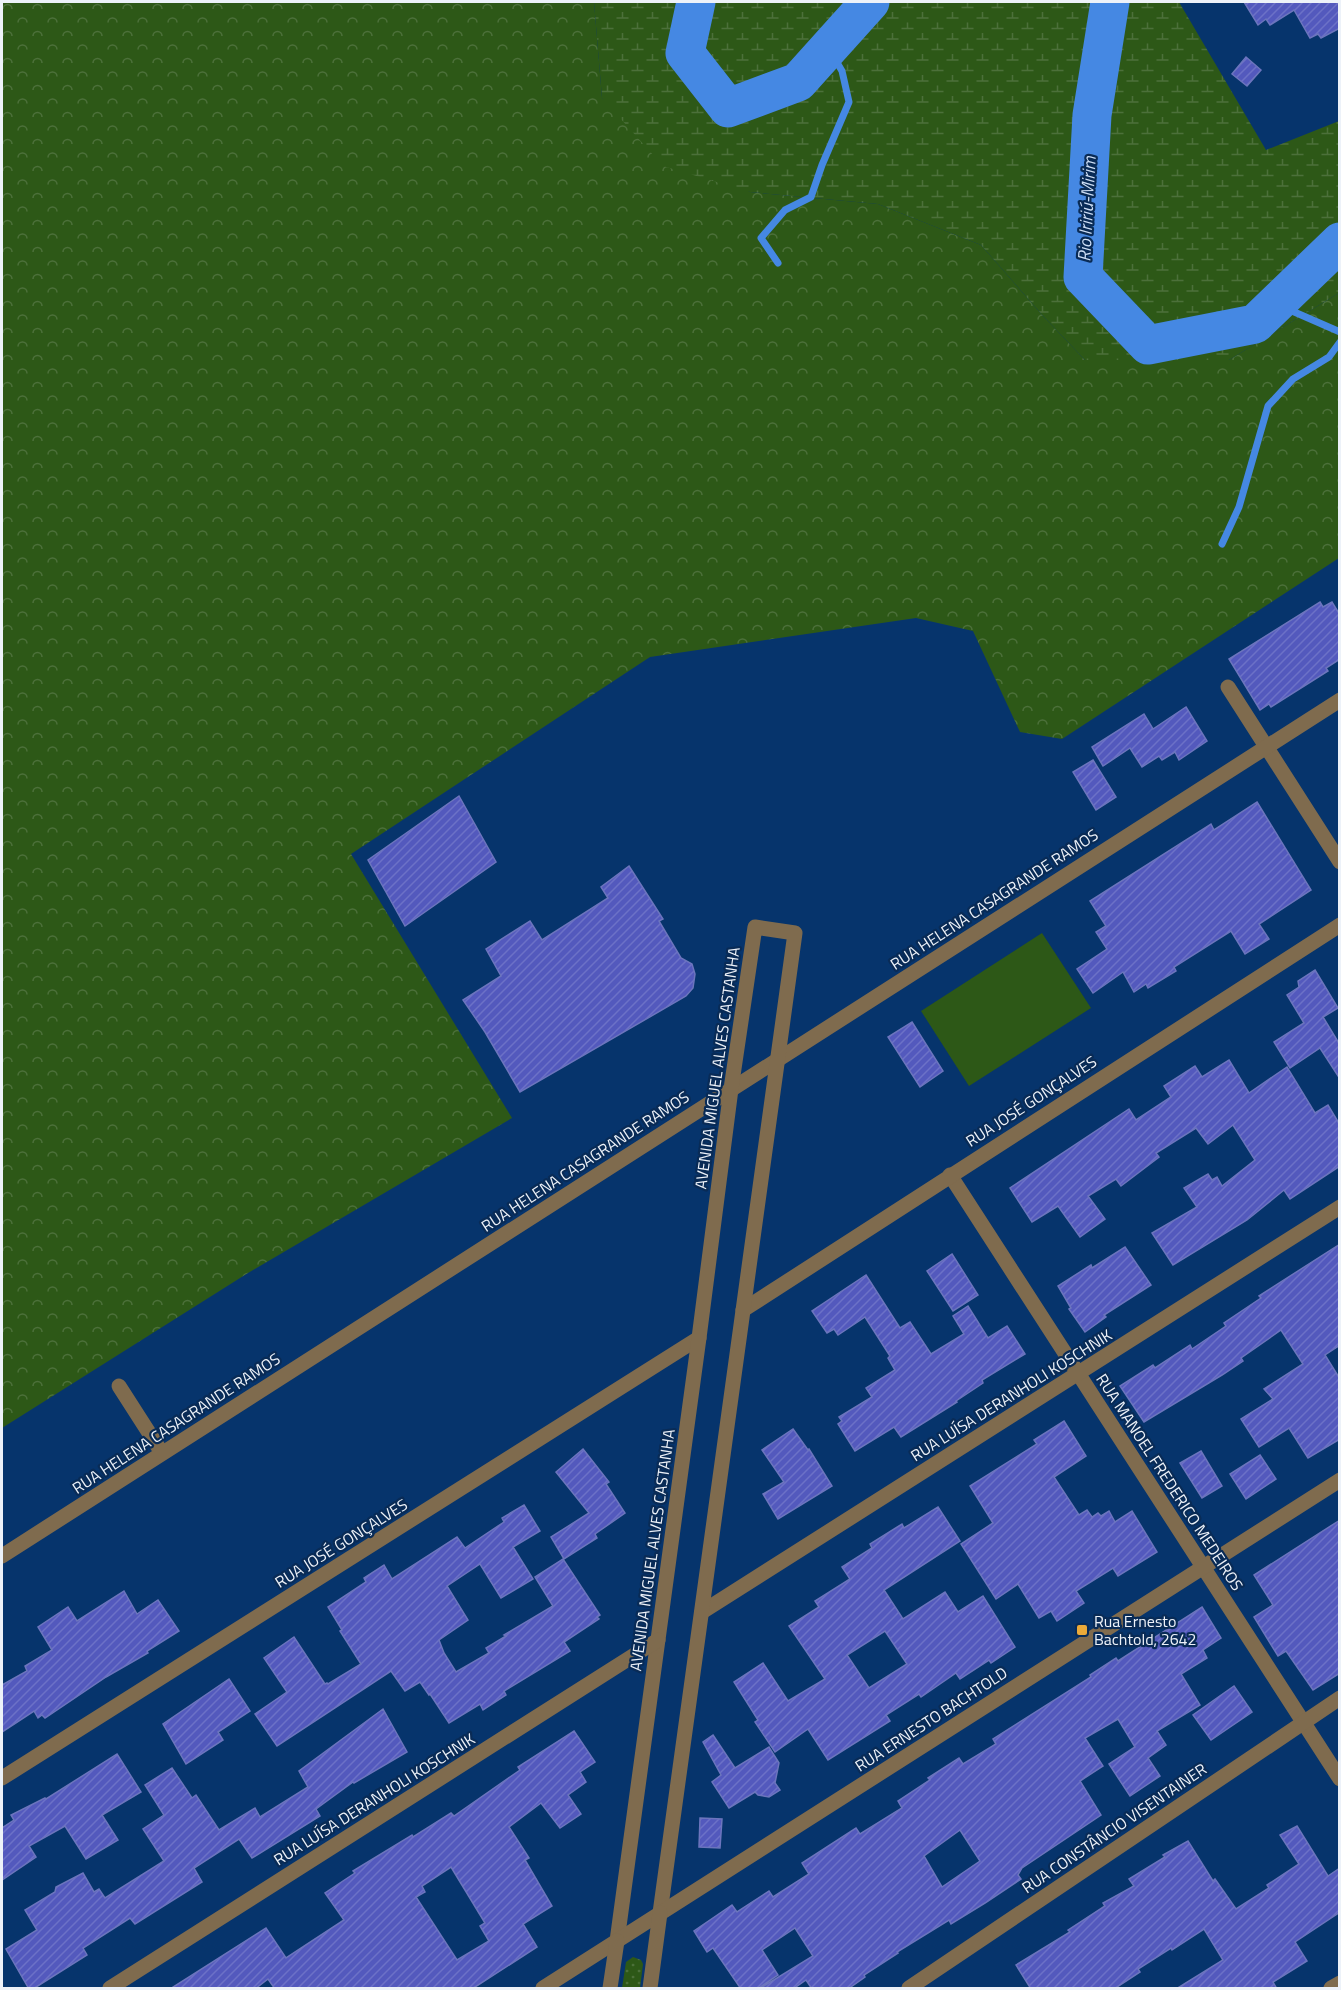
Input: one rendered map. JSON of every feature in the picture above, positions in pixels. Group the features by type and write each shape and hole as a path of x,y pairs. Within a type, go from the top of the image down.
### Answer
{"street":[{"path":"1228,687 1340,862"},
{"name":"RUA HELENA CASAGRANDE RAMOS","path":"2,1556 1340,700"},
{"name":"RUA JOSÉ GONÇALVES","path":"743,1310 1340,925"},
{"name":"AVENIDA MIGUEL ALVES CASTANHA","path":"610,1989 731,1089 755,927 795,933 650,1989"},
{"name":"RUA MANOEL FREDERICO MEDEIROS","path":"950,1175 1340,1779"},
{"name":"RUA LUÍSA DERANHOLI KOSCHNIK","path":"702,1612 1340,1207"},
{"name":"RUA JOSÉ GONÇALVES","path":"2,1779 699,1338"},
{"path":"119,1386 162,1453"},
{"name":"RUA ERNESTO BACHTOLD","path":"543,1989 1340,1480"},
{"name":"RUA LUÍSA DERANHOLI KOSCHNIK","path":"110,1989 658,1640"},
{"name":"RUA CONSTÂNCIO VISENTAINER","path":"909,1989 1340,1698"},
{"path":"1331,1989 1340,1983"}],"green space":[{"path":"2,2 594,2 602,98 750,192 878,204 981,245 1085,360 1229,360 1339,293 1339,558 1062,739 1020,732 973,631 916,618 650,657 351,854 512,1118 248,1273 2,1428"},
{"path":"594,2 1179,2 1266,150 1339,121 1339,293 1229,360 1085,360 981,245 878,204 750,192 663,166 602,98"},
{"path":"1042,933 1091,1008 969,1086 921,1011"},
{"path":"633,1957 641,1960 643,1964 640,1988 622,1988 626,1962"}],"building":[{"path":"1244,2 1340,2 1340,28 1321,38 1318,34 1310,38 1294,10 1270,25 1266,19 1258,25"},
{"path":"1246,57 1261,70 1247,86 1232,74"},
{"path":"1320,602 1323,607 1332,602 1340,615 1340,659 1326,668 1328,671 1271,707 1269,704 1260,710 1229,659"},
{"path":"1186,707 1207,741 1179,760 1175,752 1162,760 1159,756 1142,767 1130,748 1103,766 1092,747 1144,714 1153,729"},
{"path":"1093,760 1116,797 1096,810 1073,772"},
{"path":"459,796 496,862 405,926 368,860"},
{"path":"1257,802 1311,890 1259,924 1269,939 1245,954 1231,931 1174,967 1176,971 1148,988 1146,984 1134,992 1123,972 1093,993 1077,969 1107,949 1096,932 1106,926 1090,901 1211,824 1214,830"},
{"path":"629,866 663,919 659,921 681,958 692,964 695,974 693,988 686,996 520,1092 485,1032 463,1000 501,976 486,949 530,921 542,940 608,898 601,887"},
{"path":"1315,970 1338,1008 1323,1017 1340,1045 1340,1079 1320,1048 1290,1068 1274,1042 1304,1023 1287,995 1299,987 1298,981"},
{"path":"912,1022 943,1071 920,1087 888,1037"},
{"path":"1229,1060 1249,1093 1287,1067 1315,1113 1328,1105 1340,1125 1340,1166 1290,1199 1284,1190 1247,1220 1173,1265 1152,1233 1197,1207 1184,1188 1208,1174 1212,1180 1217,1177 1222,1186 1255,1160 1233,1125 1208,1144 1196,1128 1156,1153 1159,1157 1121,1186 1116,1179 1088,1196 1105,1219 1080,1237 1058,1206 1032,1222 1010,1188 1129,1109 1136,1120 1171,1097 1164,1086 1195,1066 1202,1077"},
{"path":"1340,1244 1340,1345 1325,1355 1340,1379 1340,1439 1308,1458 1289,1428 1259,1447 1241,1419 1273,1399 1264,1389 1303,1364 1281,1330 1241,1358 1243,1361 1144,1422 1120,1386 1153,1365 1155,1368 1190,1345 1192,1349 1226,1326 1224,1323 1261,1298 1259,1296"},
{"path":"1125,1247 1151,1285 1104,1315 1106,1317 1085,1332 1069,1309 1071,1308 1058,1286"},
{"path":"952,1254 978,1295 953,1311 927,1271"},
{"path":"866,1275 900,1328 910,1322 931,1354 964,1334 953,1316 968,1306 988,1338 1007,1326 1025,1354 982,1380 983,1383 957,1402 901,1437 894,1427 855,1451 838,1424 842,1421 839,1417 872,1397 866,1388 895,1370 888,1358 890,1356 865,1317 838,1335 834,1329 827,1333 812,1311"},
{"path":"1064,1421 1086,1456 1054,1477 1079,1515 1087,1510 1092,1517 1098,1513 1101,1516 1109,1511 1115,1522 1132,1511 1157,1552 1118,1576 1113,1568 1076,1591 1084,1603 1057,1621 1051,1611 1039,1618 1018,1584 996,1599 961,1544 993,1523 970,1486 1037,1444 1034,1440"},
{"path":"793,1429 809,1449 832,1486 778,1519 763,1494 784,1482 762,1450"},
{"path":"583,1449 609,1482 606,1484 625,1513 595,1534 597,1538 564,1559 551,1537 589,1513 556,1472"},
{"path":"1201,1451 1222,1486 1202,1498 1180,1463"},
{"path":"1260,1455 1276,1479 1246,1499 1230,1474"},
{"path":"524,1505 540,1531 513,1547 533,1579 501,1598 480,1564 447,1586 468,1620 439,1640 456,1672 489,1653 486,1648 553,1606 535,1577 563,1559 600,1615 597,1617 599,1619 564,1642 570,1651 504,1691 506,1695 483,1710 480,1704 449,1723 420,1682 405,1691 391,1671 277,1746 255,1714 287,1692 264,1658 294,1637 325,1684 328,1684 361,1664 328,1607 366,1582 364,1578 384,1565 392,1579 457,1537 465,1548 504,1522 502,1518"},
{"path":"938,1507 960,1541 884,1590 903,1619 945,1592 958,1612 983,1596 1015,1647 991,1663 989,1660 960,1679 956,1673 921,1697 919,1694 886,1715 890,1721 828,1760 808,1729 775,1752 755,1722 758,1720 734,1682 763,1663 788,1701 825,1679 789,1626 819,1607 815,1601 850,1579 842,1567 872,1548 870,1544 902,1524 904,1528","holes":["885,1631 907,1664 869,1688 847,1655"]},
{"path":"1340,1520 1340,1673 1313,1690 1286,1651 1278,1656 1254,1617 1273,1605 1254,1575"},
{"path":"124,1591 137,1614 158,1600 179,1631 45,1718 42,1715 38,1718 34,1711 2,1732 2,1685 27,1671 25,1666 52,1650 38,1627 68,1607 77,1621"},
{"path":"1202,1607 1221,1638 1203,1650 1207,1658 1181,1674 1200,1705 1157,1731 1166,1745 1148,1758 1160,1776 1130,1796 1109,1764 1135,1747 1118,1719 1085,1738 1103,1766 1080,1781 1101,1815 1022,1868 1018,1875 1021,1879 951,1924 949,1920 897,1952 848,1989 812,1989 806,1980 793,1989 759,1989 813,1956 795,1928 762,1950 778,1975 757,1989 741,1989 713,1948 707,1952 694,1931 732,1905 737,1912 769,1891 773,1897 809,1874 802,1863 856,1828 860,1834 902,1808 898,1801 930,1780 928,1778 959,1758 963,1764 996,1744 993,1739 1091,1677 1090,1675 1116,1658 1118,1661","holes":["960,1830 980,1861 942,1887 924,1856"]},
{"path":"229,1679 250,1711 218,1732 223,1740 186,1764 163,1724"},
{"path":"1234,1686 1252,1712 1211,1740 1193,1715"},
{"path":"383,1709 407,1752 353,1782 316,1809 320,1816 252,1858 239,1839 194,1868 202,1882 135,1924 130,1918 83,1948 87,1955 33,1989 29,1989 6,1949 37,1930 25,1910 55,1892 56,1887 83,1873 94,1892 99,1889 105,1898 164,1861 143,1829 164,1815 145,1785 172,1768 192,1798 196,1795 219,1830 255,1808 260,1817 308,1787 299,1771"},
{"path":"574,1731 595,1762 580,1772 586,1782 568,1795 581,1814 560,1828 541,1803 509,1827 529,1858 525,1860 552,1906 523,1924 537,1947 472,1989 275,1989 268,1979 255,1989 170,1989 266,1928 286,1958 344,1920 325,1893 355,1873 353,1871 412,1835 413,1837 451,1813 454,1816 520,1770 518,1767","holes":["451,1867 485,1923 480,1926 489,1941 457,1960 416,1897 425,1892 422,1886"]},
{"path":"713,1735 735,1768 769,1747 779,1763 775,1783 780,1790 769,1797 758,1795 755,1792 729,1808 712,1782 721,1775 703,1742"},
{"path":"117,1754 141,1792 102,1815 118,1840 86,1859 65,1826 29,1846 36,1857 2,1880 2,1828 14,1820 11,1815 46,1799"},
{"path":"700,1818 722,1819 720,1848 699,1847"},
{"path":"1297,1826 1328,1876 1340,1868 1340,1912 1295,1942 1307,1961 1273,1982 1277,1989 1176,1989 1223,1960 1204,1929 1138,1969 1140,1972 1114,1989 1031,1989 1016,1965 1070,1932 1068,1930 1105,1906 1103,1903 1134,1886 1129,1879 1188,1841 1213,1881 1215,1879 1236,1909 1269,1888 1267,1885 1299,1864 1280,1835"}],"waterway":[{"name":"Rio Iririú-Mirim","path":"696,2 685,53 728,108 798,82 870,2"},
{"name":"Rio Iririú-Mirim","path":"1110,2 1092,115 1083,277 1148,345 1255,324 1340,242"},
{"path":"778,263 761,238 785,210 811,197 849,102 842,71 829,49"},
{"path":"1276,304 1340,332"},
{"path":"1222,544 1239,507 1268,406 1293,379 1329,357 1340,342"}],"place":[{"name":"Rua Ernesto Bachtold, 2642","path":"1082,1630"}]}
